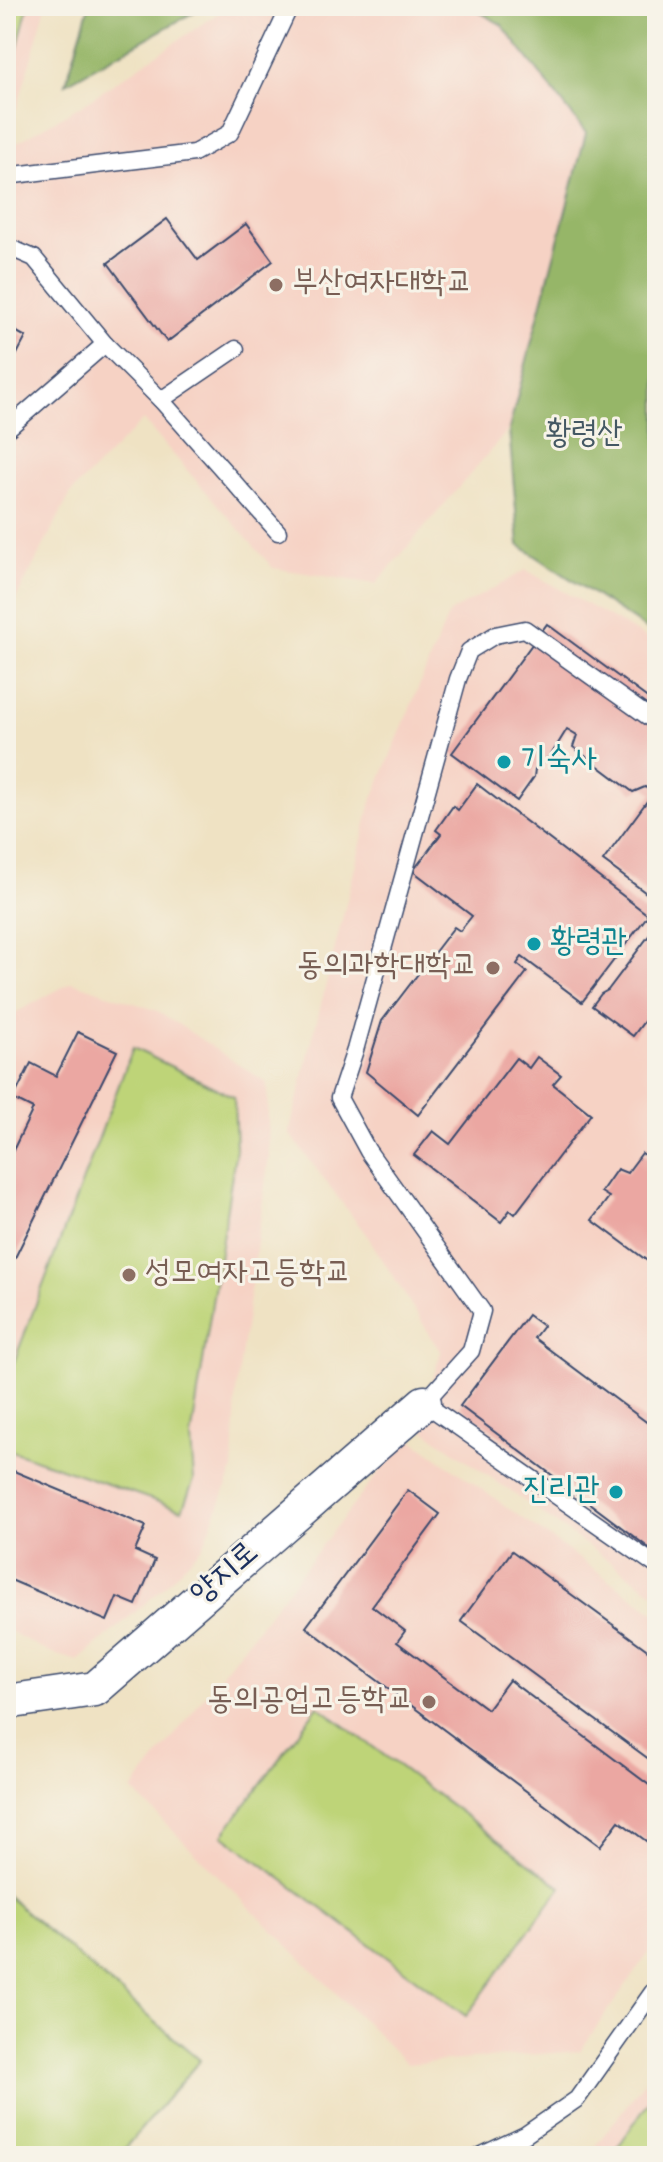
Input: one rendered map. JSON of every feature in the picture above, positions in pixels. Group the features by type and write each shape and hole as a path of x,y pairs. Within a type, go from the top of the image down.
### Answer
{"street":[{"name":"양지로","path":"6,1702 95,1689 424,1403"}],"lane":[{"path":"6,176 194,153 230,133 290,6"},
{"path":"6,246 34,258 105,344 161,400 278,532"},
{"path":"6,430 105,344"},
{"path":"161,400 236,349"},
{"path":"657,723 525,629 495,635 469,651 458,679 339,1098 368,1151 482,1311 471,1351 424,1403 657,1566"},
{"path":"480,2156 525,2135 577,2099 657,1986"}],"shaded area":[{"path":"6,6 46,6 18,105 6,123"},
{"name":"부산여자대학교","path":"229,6 469,6 502,25 586,133 509,429 376,584 273,568 143,420 71,493 6,618 6,149 82,105"},
{"name":"동의과학대학교","path":"526,570 657,644 657,1595 418,1426 441,1352 368,1237 289,1133 371,803 449,613"},
{"name":"성모여자고등학교","path":"72,982 158,1011 267,1083 269,1157 236,1392 233,1470 203,1546 162,1589 78,1661 50,1653 6,1629 6,1018"},
{"name":"동의공업고등학교","path":"407,1436 657,1614 657,1940 580,2051 407,2064 132,1790"},
{"path":"657,2065 657,2156 588,2156"}],"green space":[{"path":"6,6 28,6 6,92"},
{"path":"89,6 205,6 66,83"},
{"name":"황령산","path":"469,6 657,6 657,636 519,545 509,429 586,133 502,25"},
{"path":"133,1048 234,1097 236,1149 191,1438 194,1480 182,1510 6,1449 6,1383"},
{"path":"318,1706 561,1887 466,2016 223,1835"},
{"path":"6,1895 200,2060 118,2156 6,2156"},
{"path":"657,2089 657,2156 612,2156"}],"building":[{"path":"167,219 198,260 246,224 273,261 167,342 108,263"},
{"path":"6,326 26,337 6,375"},
{"name":"기숙사","path":"547,624 657,705 657,901 603,861 653,793 645,787 633,792 573,747 577,735 567,729 551,755 535,769 534,777 517,801 452,753"},
{"name":"황령관","path":"477,784 648,915 582,1002 522,957 517,964 527,972 418,1115 366,1072 382,1021 454,927 460,931 472,916 413,871 441,834 436,830 453,806 458,810"},
{"path":"657,925 657,1004 633,1036 592,1006 608,990"},
{"path":"78,1032 117,1051 6,1276 6,1165 33,1109 13,1099 31,1063 56,1076"},
{"path":"537,1057 561,1075 553,1084 591,1114 515,1214 510,1210 501,1222 414,1155 433,1131 450,1144 516,1058 529,1068"},
{"path":"642,1153 657,1163 657,1268 592,1220 609,1197 601,1192 617,1169 627,1173"},
{"name":"진리관","path":"528,1315 543,1326 534,1338 657,1430 657,1554 460,1406"},
{"path":"9,1469 146,1526 135,1551 155,1560 136,1605 117,1597 107,1621 6,1578 6,1476"},
{"path":"408,1490 440,1514 372,1606 405,1631 397,1642 487,1709 509,1680 657,1791 657,1849 619,1821 600,1846 306,1627"},
{"path":"512,1551 657,1657 657,1765 461,1621"}],"place":[{"name":"부산여자대학교","path":"276,285"},
{"name":"기숙사","path":"504,762"},
{"name":"황령관","path":"534,944"},
{"name":"동의과학대학교","path":"493,968"},
{"name":"성모여자고등학교","path":"129,1275"},
{"name":"진리관","path":"616,1492"},
{"name":"동의공업고등학교","path":"429,1702"}]}
